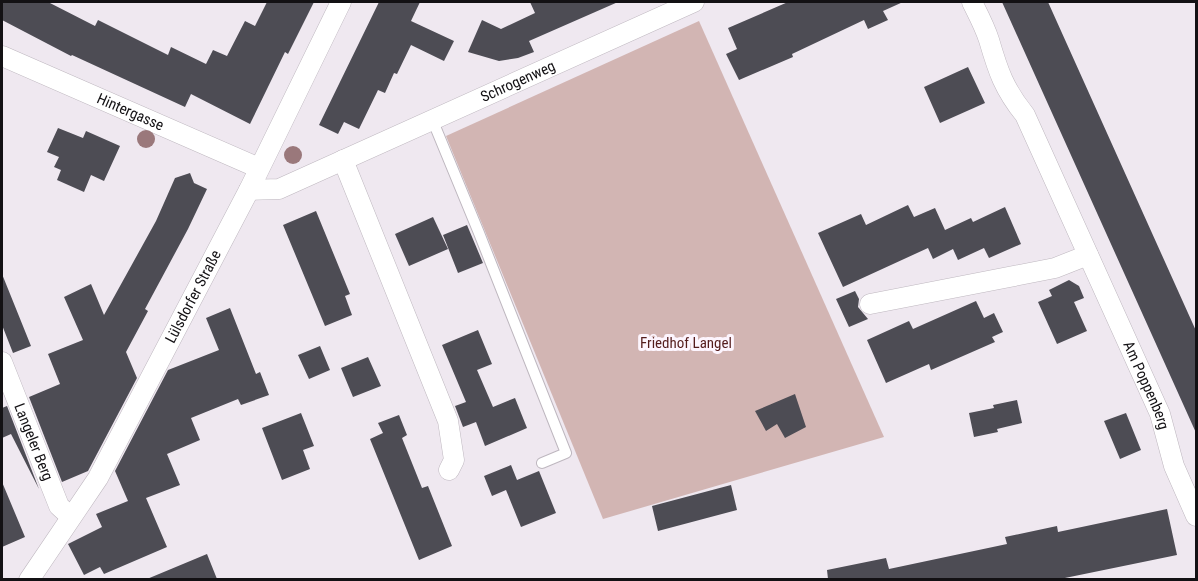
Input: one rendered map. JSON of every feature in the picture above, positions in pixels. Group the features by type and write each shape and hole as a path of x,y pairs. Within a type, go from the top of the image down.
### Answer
{"street":[{"name":"Lülsdorfer Straße","path":"28,579 98,478 249,190 341,2"},
{"name":"Schrogenweg","path":"249,190 279,189 694,2"},
{"name":"Am Poppenberg","path":"972,2 989,39 992,55 1009,95 1025,115 1160,414 1174,466 1197,516"},
{"name":"Hintergasse","path":"2,56 259,168"},
{"path":"343,160 448,421 454,460 449,470"},
{"path":"870,304 1055,268 1088,255"},
{"name":"Langeler Berg","path":"2,362 59,506 71,517"}],"lane":[{"path":"432,119 566,453 542,463"}],"green space":[{"name":"Friedhof Langel","path":"699,21 884,437 603,519 446,136"}],"building":[{"path":"2,2 48,2 95,26 98,20 168,55 171,47 206,64 213,50 227,56 245,21 255,26 267,2 314,2 288,54 285,52 250,124 191,94 185,107 71,56 2,20"},
{"path":"379,2 420,2 411,21 454,41 444,61 411,45 385,93 378,90 359,129 344,122 338,134 319,125"},
{"path":"530,2 618,2 529,41 534,52 518,58 499,61 468,52 482,20 501,29 535,13"},
{"path":"788,2 903,2 883,11 888,20 868,29 864,20 792,54 793,57 739,80 726,54 737,49 728,28"},
{"path":"1002,2 1048,2 1197,333 1197,435"},
{"path":"968,67 985,103 940,123 924,87"},
{"path":"58,128 83,138 86,131 120,146 104,181 91,175 84,192 57,180 61,170 54,167 59,157 47,152"},
{"path":"190,173 194,183 207,189 145,309 148,311 126,352 137,378 88,471 62,482 29,397 60,384 48,354 83,340 64,297 91,284 104,315 156,221 175,178"},
{"path":"908,205 914,217 935,208 945,230 971,218 973,222 1005,207 1021,244 989,258 984,248 958,260 953,249 933,259 928,248 843,287 818,233 861,214 866,225"},
{"path":"316,211 350,294 345,296 352,315 325,326 283,225"},
{"path":"433,217 448,249 409,266 395,234"},
{"path":"467,225 483,263 458,273 443,235"},
{"path":"2,274 31,346 13,353 2,325"},
{"path":"1069,280 1079,286 1084,298 1074,302 1087,331 1057,344 1038,302 1052,296 1049,290"},
{"path":"855,291 859,299 858,307 868,319 849,327 836,299"},
{"path":"976,301 984,318 994,313 1003,332 992,337 995,342 931,370 929,364 886,383 867,340 909,321 913,329"},
{"path":"230,308 256,374 260,372 269,395 241,405 238,399 191,418 200,440 167,454 180,485 146,498 167,547 104,574 100,567 84,575 68,544 102,527 96,514 128,501 115,471 168,370 219,350 206,318"},
{"path":"478,330 492,364 477,370 493,407 515,398 527,428 485,446 476,422 463,427 455,406 466,402 442,345"},
{"path":"320,346 330,370 309,379 298,355"},
{"path":"368,357 381,386 353,397 341,368"},
{"path":"795,394 806,427 785,438 777,424 766,431 755,411"},
{"path":"1017,400 1022,423 997,429 998,432 974,437 969,413"},
{"path":"7,406 39,489 11,434 2,438 2,408"},
{"path":"301,413 314,446 303,450 310,469 282,480 262,428"},
{"path":"1126,413 1141,450 1120,459 1104,421"},
{"path":"399,415 407,435 402,438 422,488 428,486 452,546 419,560 370,439 383,433 378,423"},
{"path":"511,465 517,480 539,471 556,513 521,527 506,490 492,496 484,476"},
{"path":"2,482 25,537 2,547"},
{"path":"731,485 737,510 658,531 652,506"},
{"path":"1167,509 1177,555 1060,579 828,579 827,570 886,558 889,569 1007,544 1005,537 1057,526 1058,532"},
{"path":"207,554 217,579 147,579"}]}
